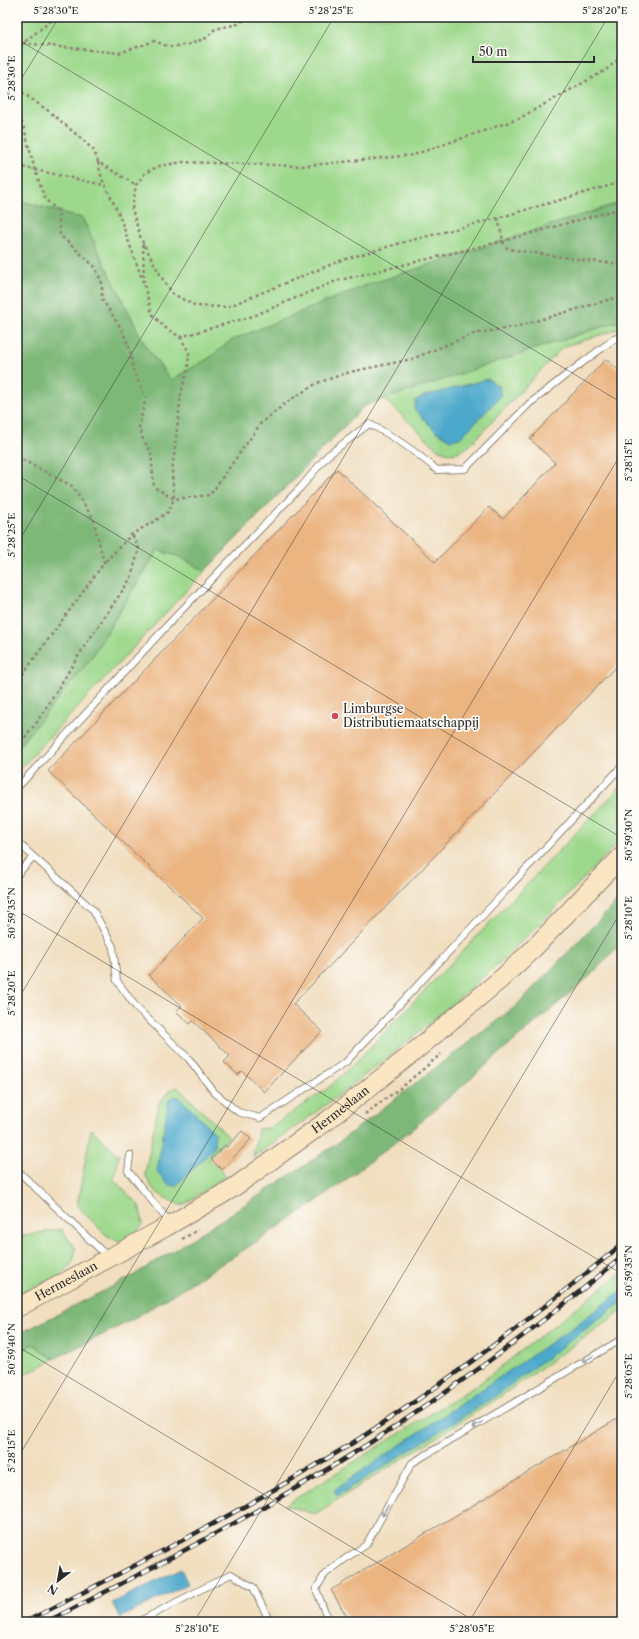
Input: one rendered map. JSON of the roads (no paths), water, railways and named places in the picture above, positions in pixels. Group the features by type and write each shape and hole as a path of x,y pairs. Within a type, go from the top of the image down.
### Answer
{"street":[{"name":"Hermeslaan","path":"17,1308 170,1224 245,1179 328,1120 409,1056 502,978 533,949 622,856"}],"lane":[{"path":"17,788 176,616 301,487 328,456 369,424 384,431 414,451 437,470 465,469 530,404 614,339 622,337"},
{"path":"17,842 93,910 113,946 116,981 136,1007 189,1059 214,1092 238,1112 260,1118 346,1062 622,766"},
{"path":"17,875 33,857"},
{"path":"130,1155 128,1171 170,1224"},
{"path":"17,1170 109,1258"},
{"path":"331,1622 324,1610 316,1589 325,1574 366,1545 412,1464 622,1339"},
{"path":"138,1622 231,1574 253,1587 270,1622"}],"water":[{"path":"488,379 498,386 501,396 460,438 451,440 436,431 414,409 416,400 424,396"},
{"path":"176,1096 181,1099 215,1133 214,1148 176,1186 168,1185 157,1171 169,1099"},
{"path":"622,1290 622,1302 494,1397 337,1496 334,1490 575,1326"},
{"path":"181,1569 188,1584 120,1618 112,1603"}],"railway":[{"path":"25,1622 199,1532 267,1494 354,1442 396,1415 495,1344 622,1244"},
{"path":"46,1622 127,1581 247,1516 365,1446 432,1402 496,1356 622,1257"}],"place":[{"name":"Limburgse Distributiemaatschappij","path":"335,716"}]}
